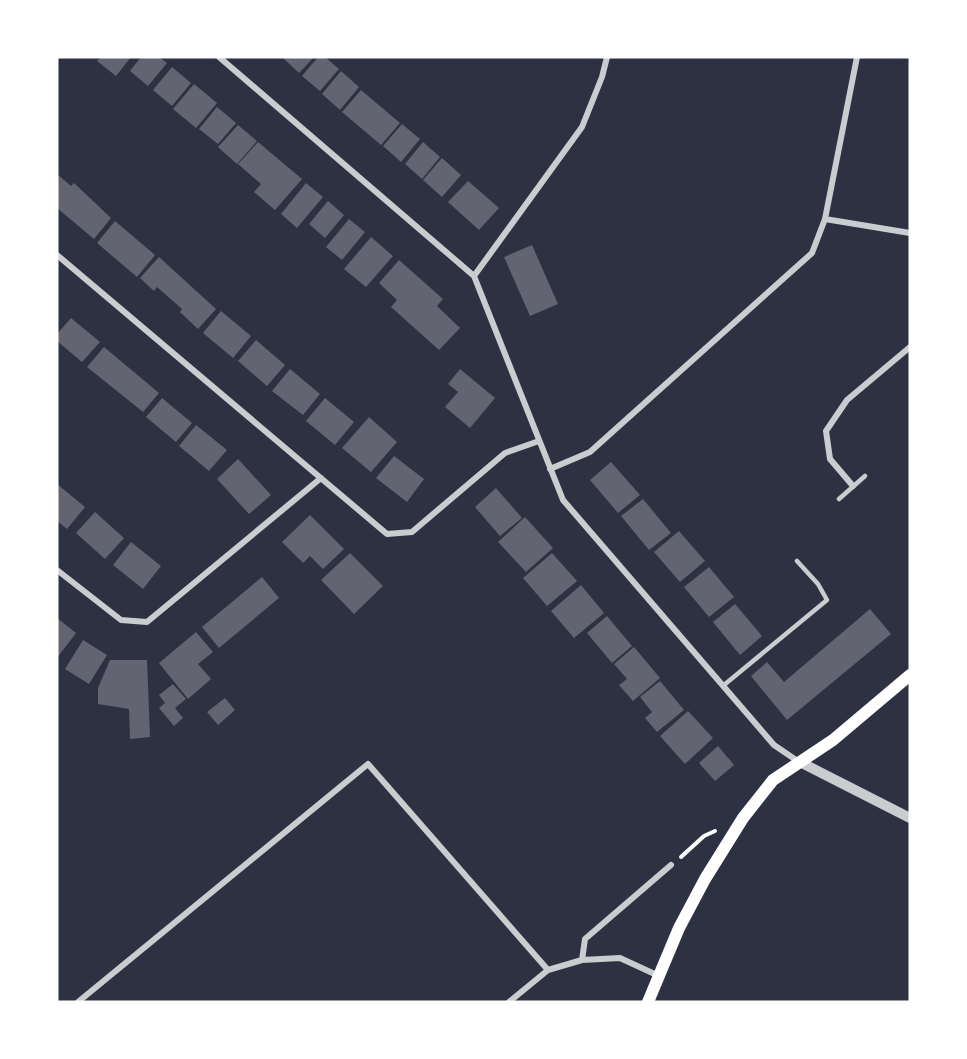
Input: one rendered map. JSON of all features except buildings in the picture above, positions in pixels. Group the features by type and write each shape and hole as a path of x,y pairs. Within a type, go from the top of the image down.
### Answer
{"main road":[{"path":"648,1002 679,928 742,818 773,780 833,740 910,675"}],"street":[{"path":"219,57 474,276 563,500 774,745 800,762 910,818"},
{"path":"474,276 582,127 602,77 607,57"},
{"path":"550,469 590,452 812,253 825,219 857,57"},
{"path":"825,219 910,233"},
{"path":"57,255 387,534 412,532 505,453 539,441"},
{"path":"853,486 830,459 826,431 847,400 910,347"},
{"path":"57,570 121,620 147,622 321,478"},
{"path":"78,1002 368,764 548,970"},
{"path":"582,960 585,939 671,865"},
{"path":"508,1002 548,970 582,960 620,958 659,976"}],"lane":[{"path":"839,499 865,476"},
{"path":"724,685 827,600 818,584 797,561"}],"path":[{"path":"671,865 704,836 742,818"}]}
